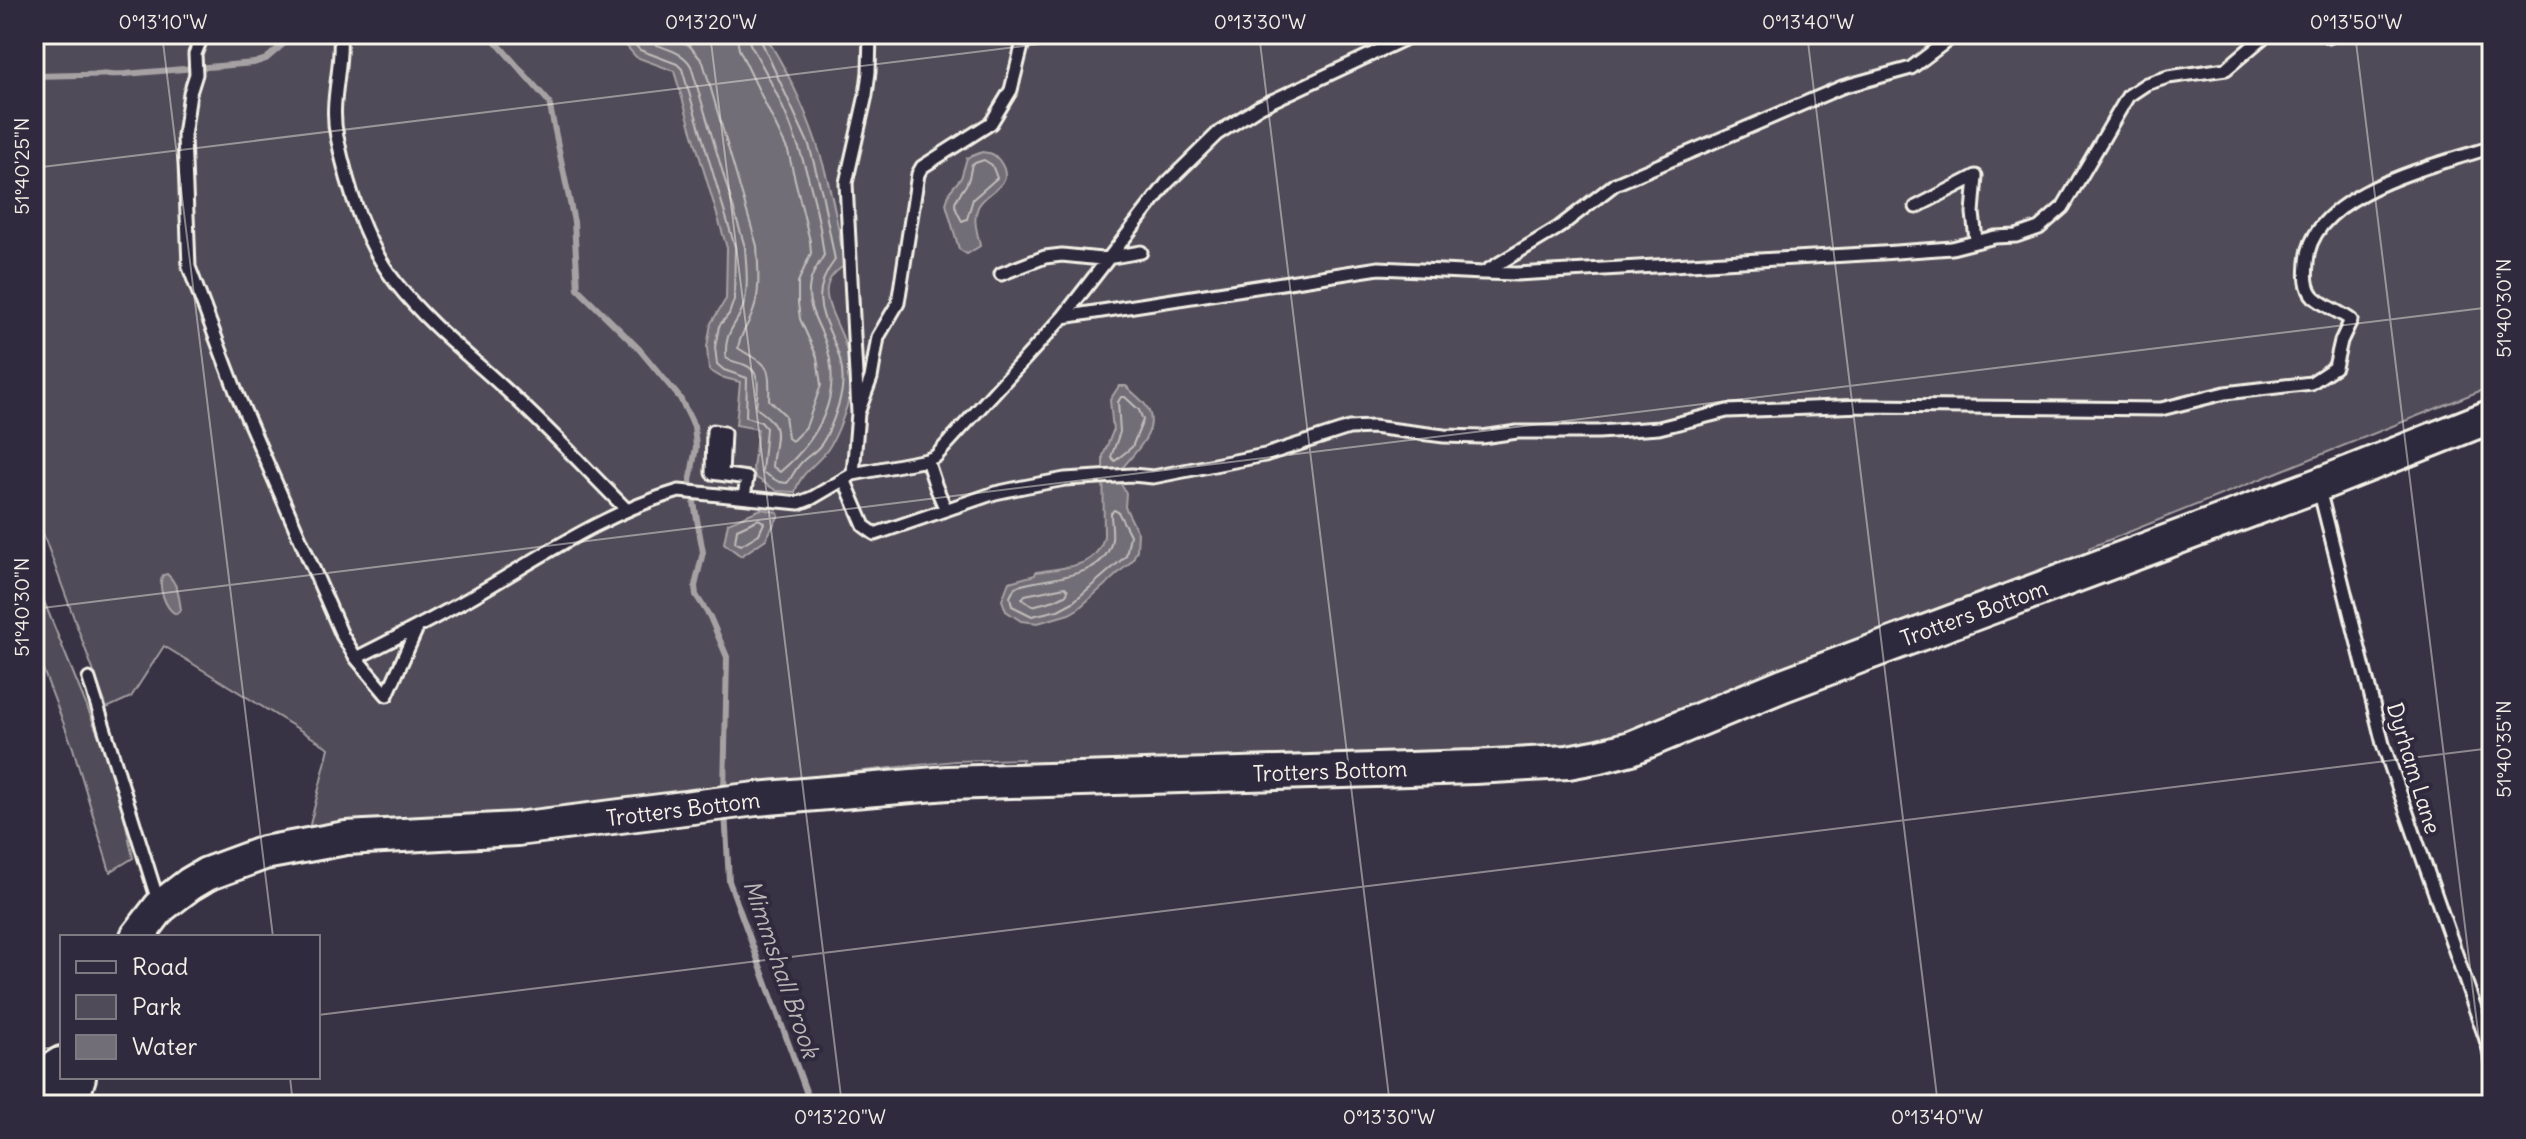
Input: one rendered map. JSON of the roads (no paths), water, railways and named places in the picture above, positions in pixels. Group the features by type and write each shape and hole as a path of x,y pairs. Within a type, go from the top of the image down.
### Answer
{"main road":[{"path":"34,1084 63,1105"}],"street":[{"name":"Trotters Bottom","path":"139,935 160,907 190,884 225,866 303,844 346,838 517,829 725,802 948,783 1490,766 1568,762 1600,756 1631,748 1850,659 2318,485 2492,416"},
{"path":"34,1084 60,1064"},
{"path":"70,1105 78,1079"}],"lane":[{"path":"203,34 195,54 196,74 184,136 189,267 237,394 326,600 356,658 387,695 417,628"},
{"path":"340,34 333,110 337,136 358,212 395,282 459,349 515,397 627,510"},
{"path":"858,413 846,183 869,72 870,34"},
{"path":"1025,34 1011,90 991,123 922,167 918,174 898,303 878,337 871,378 858,413 848,477 864,526 875,534 995,493 1065,479 1153,477 1265,455 1349,428 1373,427 1444,436 1482,437 1517,432 1659,428 1727,411 1864,406 2161,409 2225,393 2311,383 2335,367 2341,341 2351,320 2312,296 2306,282 2308,246 2318,227 2333,212 2375,188 2492,147"},
{"path":"356,658 417,628 590,528 627,510 679,491 799,503 848,477 927,460 943,451 1063,317 1167,183 1217,134 1259,107 1415,34"},
{"path":"1483,273 1558,228 1615,184 1842,87 1911,68 1956,34"},
{"path":"1063,317 1379,268 1517,274 1952,248 1976,240 2016,236 2039,228 2054,217 2128,96 2146,84 2168,77 2226,69 2267,34"},
{"path":"1916,207 1976,176 1973,213 1976,240"},
{"path":"1001,274 1045,257 1108,258 1141,252"},
{"path":"927,460 946,510"},
{"path":"722,474 747,478 744,497"},
{"name":"Dyrham Lane","path":"2318,485 2383,744 2492,1057"},
{"path":"89,679 160,907"}],"water":[{"path":"616,34 764,34 806,116 826,175 840,236 844,266 829,281 827,297 847,350 851,385 846,408 832,443 801,479 795,492 777,491 755,477 753,468 758,429 736,425 740,382 709,370 707,347 711,323 726,299 727,248 674,71 636,57"},
{"path":"982,152 997,158 1005,176 1003,182 978,207 975,222 980,246 967,254 959,249 946,204 950,191 961,178 967,158"},
{"path":"1119,386 1126,386 1141,399 1151,418 1148,435 1120,471 1120,482 1126,493 1125,507 1138,533 1137,550 1132,561 1078,609 1038,623 1021,621 1006,611 1002,600 1009,582 1035,575 1036,572 1087,561 1100,547 1104,536 1103,456 1113,431 1110,400"},
{"path":"761,509 779,515 766,539 741,556 724,543 728,523"},
{"path":"167,574 179,595 181,610 176,614 165,602 162,590 161,579"}],"waterway":[{"path":"34,76 125,74 254,63 266,59 295,34"},
{"path":"489,34 549,102 574,222 578,289 639,349 680,398 694,426 696,447 690,481 703,552 695,586 696,595 710,617 727,657 724,792"},
{"name":"Mimmshall Brook","path":"725,811 729,881 811,1105"}]}
